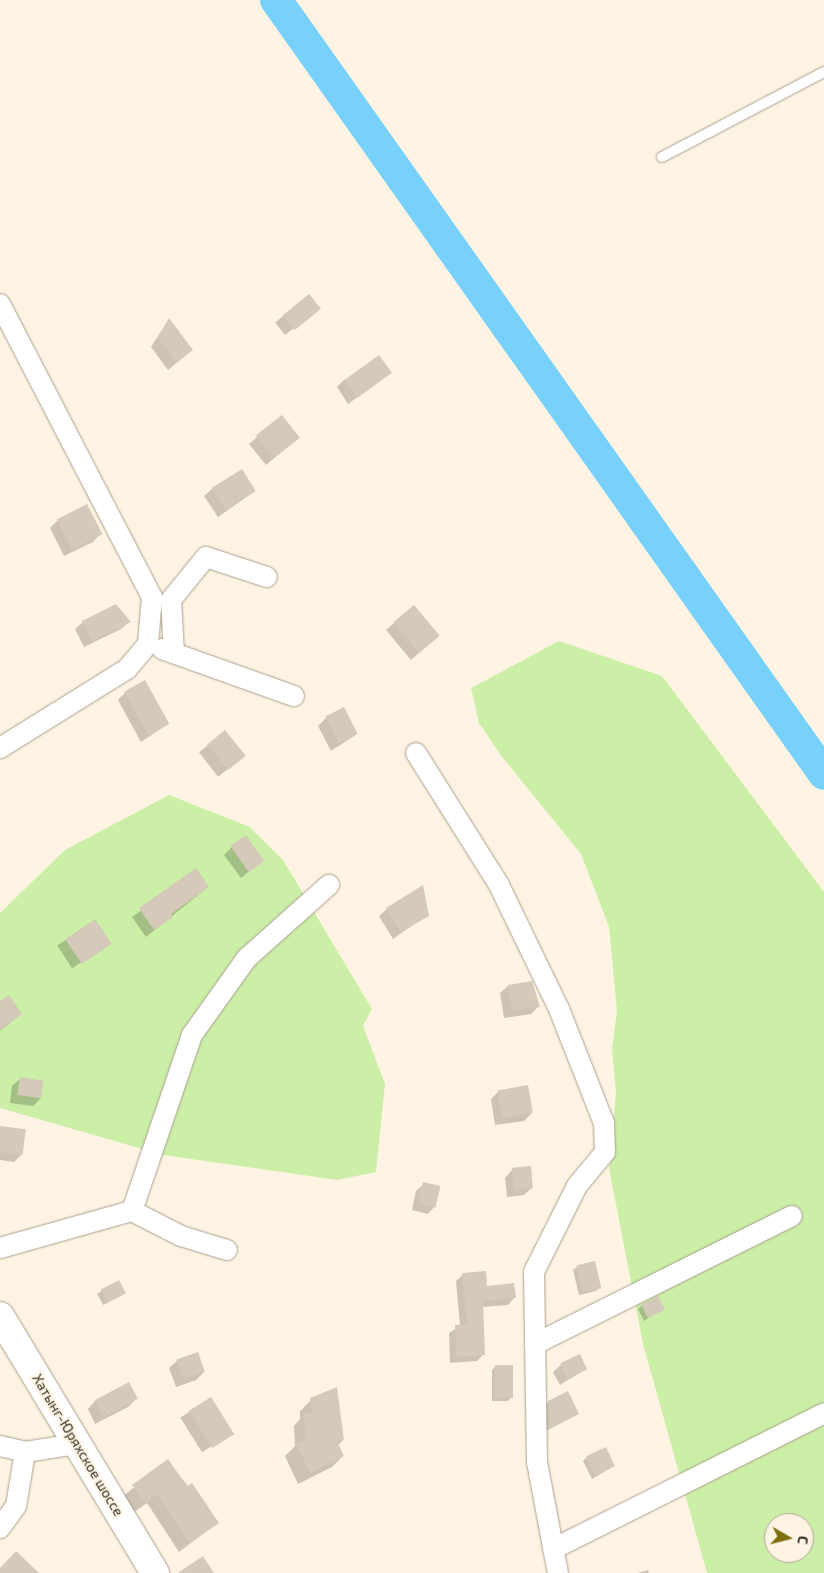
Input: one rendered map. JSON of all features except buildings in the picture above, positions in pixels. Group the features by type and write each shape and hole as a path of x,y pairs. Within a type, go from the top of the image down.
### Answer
{"main road":[{"name":"Хатынг-Юряхское шоссе","path":"0,1316 155,1573"}],"street":[{"path":"0,304 152,597 148,644 127,669 0,748"},
{"path":"174,653 171,600 206,557 267,577"},
{"path":"148,644 294,696"},
{"path":"416,753 498,885 559,1009 604,1123 605,1152 577,1186 534,1272 537,1462 558,1573"},
{"path":"132,1212 192,1035 247,958 329,885"},
{"path":"0,1248 132,1212 181,1236 227,1250"},
{"path":"535,1344 792,1216"},
{"path":"554,1549 824,1413"},
{"path":"0,1446 25,1452 78,1444"},
{"path":"0,1528 16,1506 25,1452"}],"lane":[{"path":"662,157 824,72"}],"green space":[{"path":"559,641 662,676 824,892 824,1573 707,1573 643,1344 609,1168 616,1093 612,1048 617,1011 609,927 581,854 502,757 479,723 471,688"},
{"path":"169,795 250,827 283,860 372,1009 363,1026 385,1084 376,1172 337,1180 163,1155 0,1108 0,913 65,850"}],"waterway":[{"path":"276,0 824,774"}]}
